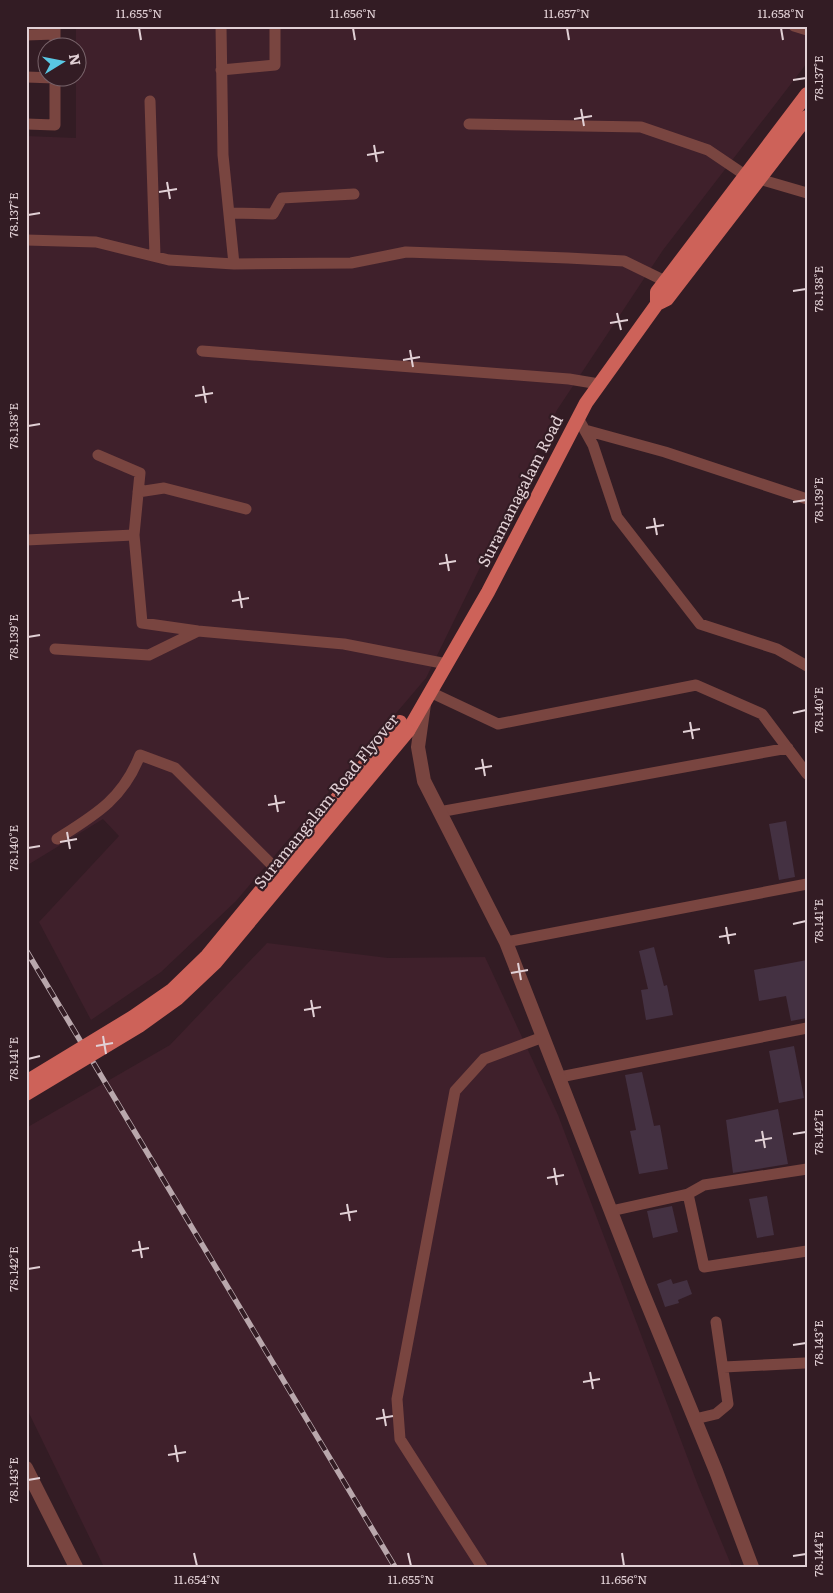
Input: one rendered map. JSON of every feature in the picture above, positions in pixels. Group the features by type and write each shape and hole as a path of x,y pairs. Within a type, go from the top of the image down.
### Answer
{"main road":[{"name":"Suramanagalam Road","path":"657,304 657,292 807,94"},
{"name":"Suramanagalam Road","path":"427,696 488,592 581,424 599,384 657,304 667,299 807,117"},
{"name":"Suramangalam Road Flyover","path":"26,1094 139,1026 184,992 215,963 427,696"},
{"name":"Suramangalam Road Flyover","path":"26,1082 133,1017 172,990 200,963 404,726"}],"street":[{"path":"220,26 223,155 234,264"},
{"path":"222,70 275,65 275,26"},
{"path":"794,26 807,30"},
{"path":"26,35 55,30"},
{"path":"26,124 55,125 55,88"},
{"path":"150,101 155,256"},
{"path":"469,124 641,127 708,150 745,175"},
{"path":"760,180 807,193"},
{"path":"229,212 273,214 282,198 354,194"},
{"path":"26,240 96,242 169,260 234,264 351,264 406,252 624,261 665,281"},
{"path":"202,351 569,379 599,384"},
{"path":"581,424 807,499"},
{"path":"581,424 593,445 617,517 700,624 777,649 807,666"},
{"path":"98,455 140,473 134,535 142,623 198,631 344,644 447,664"},
{"path":"138,492 164,488 246,509"},
{"path":"26,540 134,535"},
{"path":"56,648 149,655 198,631"},
{"path":"752,1567 506,942 424,781 418,747 427,696 498,724 696,685 762,714 807,774"},
{"path":"439,812 788,748"},
{"path":"57,839 105,808 133,774 140,755 174,768 271,864"},
{"path":"506,942 807,884"},
{"path":"560,1077 807,1028"},
{"path":"482,1567 400,1439 396,1399 455,1090 484,1059 543,1037"},
{"path":"611,1211 688,1194 704,1186 807,1169"},
{"path":"688,1194 704,1267 807,1251"},
{"path":"695,1419 716,1414 728,1404 716,1322"},
{"path":"724,1367 805,1363"},
{"path":"26,1468 76,1567"}],"shaded area":[{"path":"76,26 807,26 807,63 663,250 557,410 426,678 236,901 161,972 91,1020 39,922 119,836 103,819 26,866 26,136 76,138 76,88 88,88 88,38 76,38"},
{"path":"267,943 388,958 485,957 558,1115 699,1488 732,1567 104,1567 26,1407 26,1128 170,1045"}],"building":[{"path":"786,821 795,877 779,880 769,824"},
{"path":"654,947 664,986 667,985 673,1015 646,1020 641,990 648,989 639,951"},
{"path":"807,960 807,1018 791,1021 786,996 759,1001 754,970"},
{"path":"794,1046 804,1098 779,1103 769,1051"},
{"path":"642,1072 654,1126 660,1125 668,1169 639,1174 630,1131 636,1130 625,1075"},
{"path":"778,1109 788,1164 733,1173 726,1120"},
{"path":"767,1196 774,1235 757,1238 749,1199"},
{"path":"672,1206 678,1232 653,1238 647,1211"},
{"path":"671,1279 673,1284 687,1280 692,1294 678,1300 679,1303 665,1307 657,1284"}],"railway":[{"path":"26,950 395,1567"}]}
